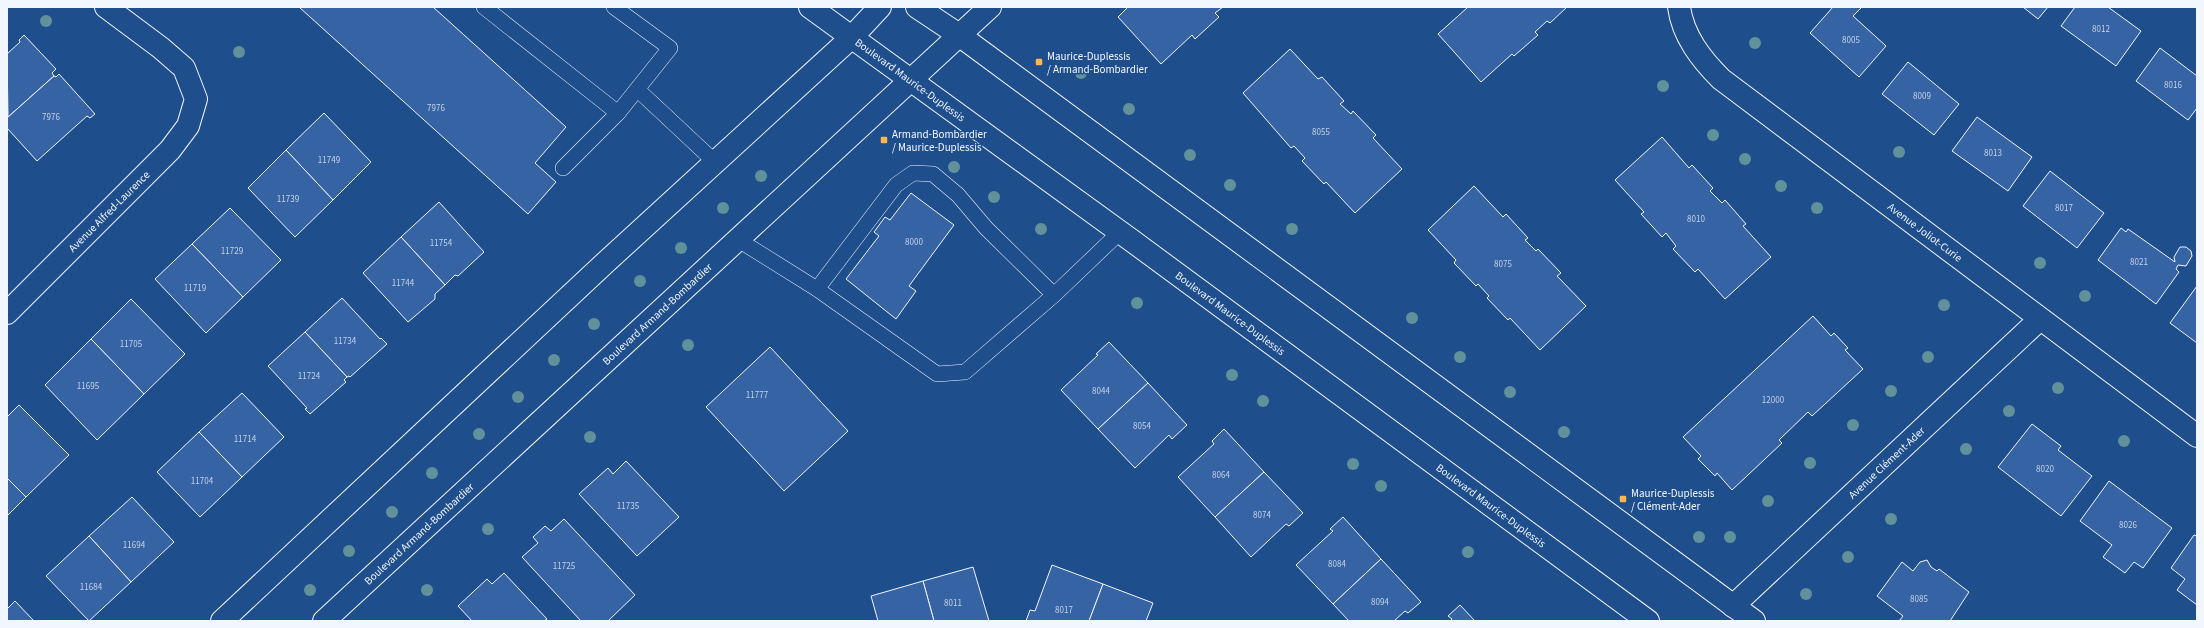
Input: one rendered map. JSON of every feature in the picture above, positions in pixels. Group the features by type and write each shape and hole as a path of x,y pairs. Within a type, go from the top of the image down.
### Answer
{"street":[{"name":"Avenue Alfred-Laurence","path":"7,313 170,150 188,126 196,99 184,68 161,48 106,7"},
{"name":"Boulevard Maurice-Duplessis","path":"810,7 1120,232 1648,621"},
{"path":"222,621 715,162 852,37 880,7"},
{"path":"917,7 959,34 1754,621"},
{"name":"Boulevard Armand-Bombardier","path":"324,621 990,7"},
{"name":"Avenue Joliot-Curie","path":"1679,7 1683,29 1704,62 1721,79 2197,436"},
{"name":"Avenue Clément-Ader","path":"1734,606 2040,319"}],"lane":[{"path":"484,7 618,113"},
{"path":"563,168 618,113 638,90 670,48 614,7"},
{"path":"638,90 715,162"},
{"path":"817,288 896,185 913,173 933,174 958,196 986,228 1054,295"},
{"path":"737,239 817,288 937,374 965,372 1054,295 1120,232"}],"building":[{"path":"299,7 433,7 566,127 535,163 556,182 528,214"},
{"path":"1128,7 1223,7 1215,13 1219,17 1195,39 1192,35 1161,64 1118,17"},
{"path":"1468,7 1567,7 1550,23 1547,21 1535,32 1538,35 1514,56 1512,54 1481,82 1438,34"},
{"path":"1833,7 1862,7 1853,16 1886,46 1859,77 1810,33"},
{"path":"2023,7 2048,7 2038,19"},
{"path":"2075,7 2108,7 2141,31 2116,66 2061,26"},
{"path":"24,35 56,69 52,73 54,76 8,117 7,54 20,42 19,40"},
{"path":"2160,48 2197,76 2197,108 2188,120 2136,81"},
{"path":"1290,49 1318,79 1322,77 1344,101 1340,104 1351,114 1353,111 1376,135 1373,138 1402,169 1355,213 1326,182 1324,184 1302,161 1305,158 1294,146 1291,148 1243,93"},
{"path":"1908,62 1959,104 1934,135 1882,94"},
{"path":"59,74 95,114 90,118 87,116 37,161 7,128 7,118 54,76 56,77"},
{"path":"324,113 371,162 333,200 286,150"},
{"path":"1977,117 2032,157 2008,191 1952,151"},
{"path":"1662,137 1689,168 1692,165 1713,188 1710,191 1722,203 1725,200 1746,224 1743,226 1771,257 1725,299 1698,269 1695,272 1673,249 1676,246 1666,233 1662,237 1641,214 1644,212 1615,180"},
{"path":"286,150 333,200 295,237 248,188"},
{"path":"2050,171 2104,213 2077,248 2023,206"},
{"path":"1474,186 1503,217 1506,214 1528,238 1525,240 1536,251 1538,249 1561,273 1557,276 1586,306 1540,350 1510,318 1508,320 1487,298 1489,296 1478,284 1476,286 1454,263 1456,260 1428,230"},
{"path":"911,193 954,225 909,286 916,291 896,319 846,279 879,236 874,232 885,217 890,220"},
{"path":"439,202 484,252 458,276 455,275 445,285 401,237"},
{"path":"230,208 281,260 243,297 192,244"},
{"path":"2121,228 2126,232 2128,229 2175,262 2174,257 2180,247 2186,247 2191,251 2192,256 2186,266 2178,265 2176,269 2179,272 2156,304 2098,260"},
{"path":"401,237 445,285 435,294 435,299 408,322 363,273"},
{"path":"192,244 243,297 206,333 155,279"},
{"path":"2197,286 2197,343 2170,323"},
{"path":"342,298 380,339 381,338 387,344 350,377 347,377 305,332"},
{"path":"131,299 185,354 144,394 91,339"},
{"path":"1813,316 1831,336 1834,333 1848,348 1845,350 1863,369 1812,416 1808,412 1779,440 1782,443 1732,490 1717,473 1715,476 1698,459 1701,456 1683,437"},
{"path":"305,332 347,377 344,380 346,382 310,414 305,409 307,408 268,366"},
{"path":"91,339 144,394 97,440 45,385"},
{"path":"1109,342 1148,383 1098,429 1061,390 1098,355 1096,354"},
{"path":"770,347 848,431 784,491 706,407"},
{"path":"1148,383 1187,425 1172,439 1169,435 1135,468 1098,429"},
{"path":"242,393 284,437 242,477 199,432"},
{"path":"19,405 69,455 26,497 7,478 7,417"},
{"path":"2032,424 2061,446 2058,450 2092,476 2061,516 1998,467"},
{"path":"1224,429 1264,472 1215,517 1178,477 1214,444 1212,441"},
{"path":"199,432 242,477 200,517 157,472"},
{"path":"626,461 679,517 637,556 579,494 608,468 613,474"},
{"path":"1264,472 1303,513 1289,526 1286,524 1251,557 1215,517"},
{"path":"7,478 26,497 7,516"},
{"path":"2109,481 2172,528 2143,568 2134,562 2125,573 2103,557 2112,545 2080,521"},
{"path":"132,497 174,542 131,582 89,536"},
{"path":"1343,517 1381,559 1333,604 1296,565 1333,531 1330,529"},
{"path":"564,519 635,595 608,621 581,621 522,557 538,543 533,537 545,526 551,531"},
{"path":"2194,535 2197,536 2197,605 2177,590 2185,579 2171,568"},
{"path":"89,536 131,582 89,621 46,576"},
{"path":"1381,559 1421,602 1408,613 1405,611 1394,621 1349,621 1333,604"},
{"path":"1927,560 1931,567 1937,571 1939,569 1969,592 1950,621 1899,621 1903,616 1877,596 1902,562 1913,571 1920,562"},
{"path":"1052,565 1103,584 1089,621 1026,621 1030,610 1035,611"},
{"path":"973,567 989,621 934,621 923,581"},
{"path":"504,573 547,619 544,621 472,621 458,606 487,579 492,584"},
{"path":"923,581 934,621 878,621 871,596"},
{"path":"1103,584 1153,603 1146,621 1089,621"},
{"path":"15,601 34,621 7,621 7,609"},
{"path":"1460,605 1475,621 1450,621 1452,619 1448,616"}],"place":[{"name":"Maurice-Duplessis / Armand-Bombardier","path":"1039,62"},
{"name":"Armand-Bombardier / Maurice-Duplessis","path":"884,140"},
{"name":"Maurice-Duplessis / Clément-Ader","path":"1623,499"}]}
